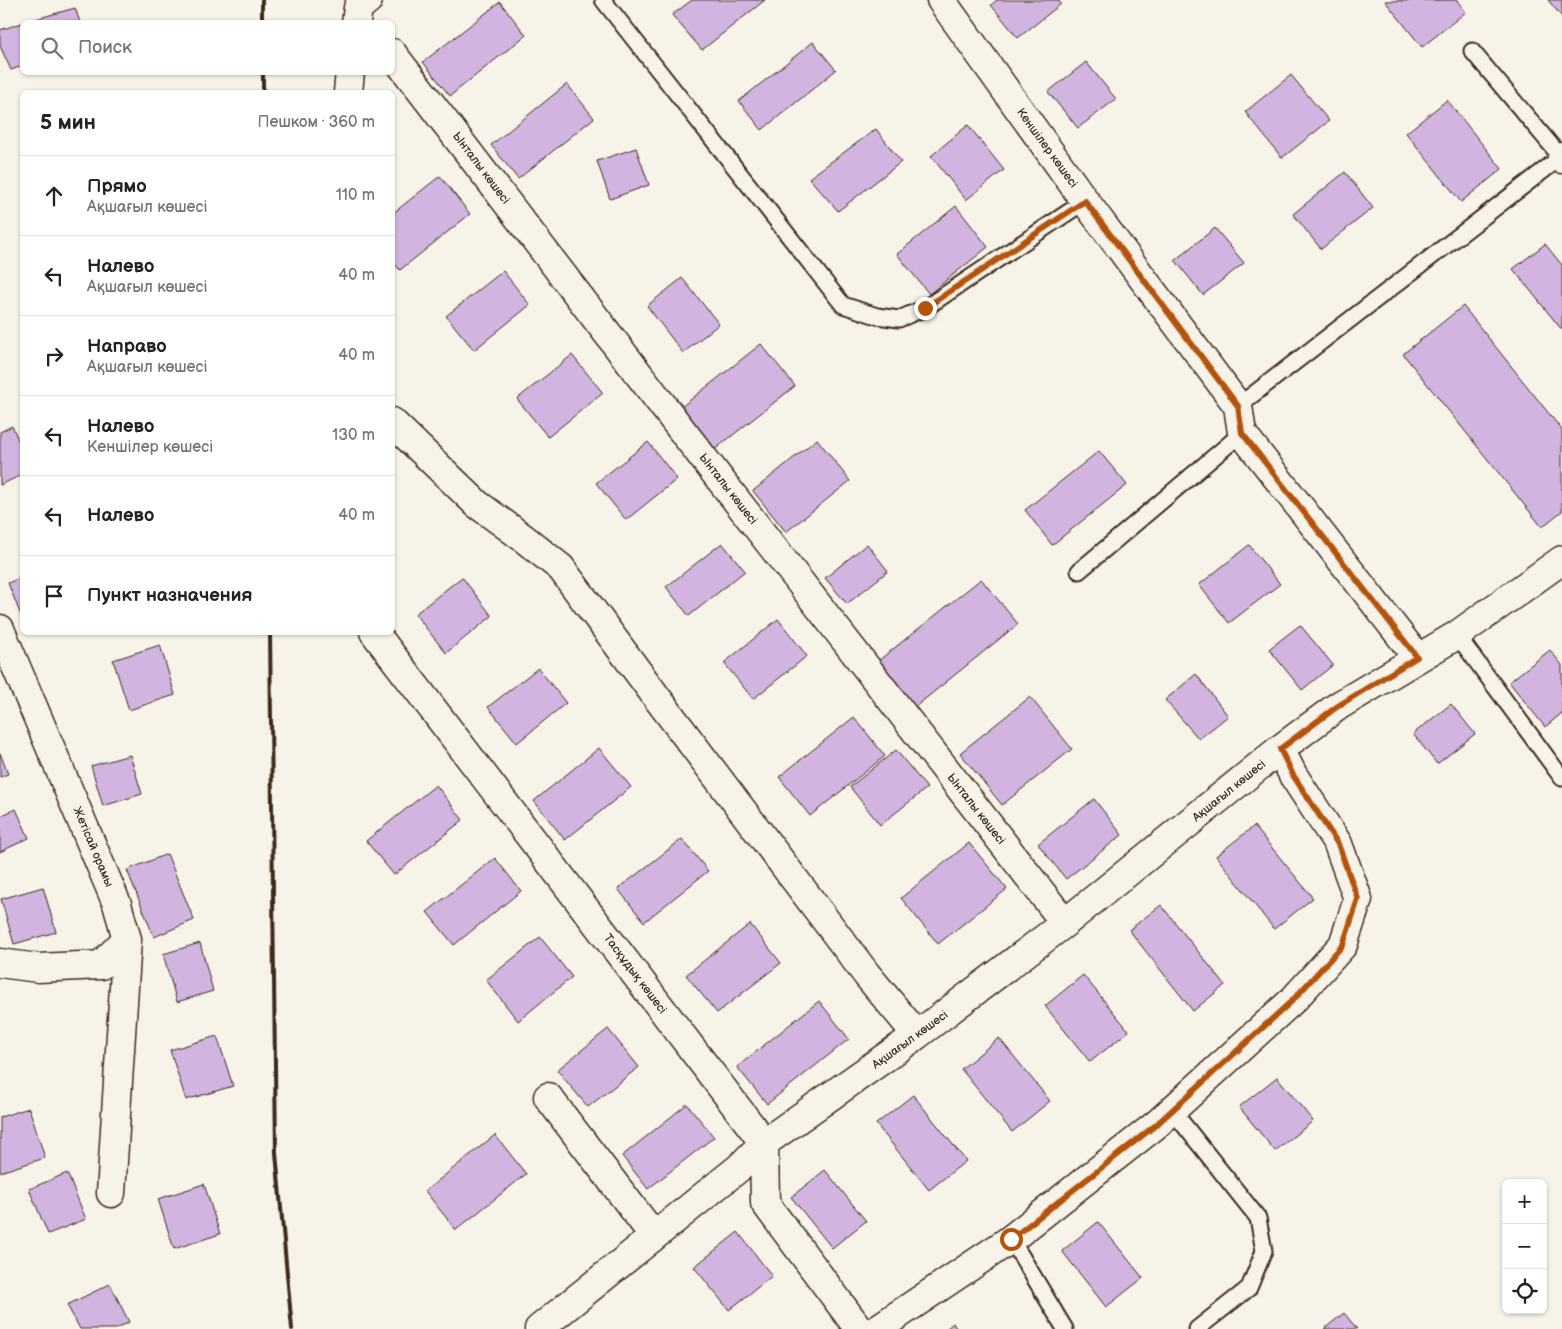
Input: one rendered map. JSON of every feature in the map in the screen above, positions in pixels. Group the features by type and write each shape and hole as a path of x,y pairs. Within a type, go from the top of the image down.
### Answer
{"street":[{"name":"Кеншілер көшесі","path":"941,0 1085,201 1238,406 1242,433 1417,657"},
{"name":"Ынталы көшесі","path":"395,57 684,433 1065,923"},
{"path":"348,90 350,75"},
{"path":"395,425 476,504 561,568 867,975 917,1035"},
{"name":"Ақшағыл көшесі","path":"539,1329 740,1167 764,1143 917,1035 1065,923 1280,749 1338,706 1417,657 1457,635 1562,560"},
{"name":"Жетісай орамы","path":"0,629 117,904 127,939 111,1193"},
{"name":"Тасқұдық көшесі","path":"376,635 764,1143"},
{"path":"877,1329 1011,1239 1157,1124 1294,999 1343,945 1358,899 1338,844 1293,775 1280,749"},
{"path":"0,963 38,968 101,965 127,939"},
{"path":"548,1097 654,1236"},
{"path":"764,1143 765,1203 859,1329"}],"lane":[{"path":"603,0 843,305 877,316 899,319 925,308 1085,201"},
{"path":"1238,406 1562,158 1472,51"},
{"path":"1079,570 1242,433"},
{"path":"1457,635 1562,778"},
{"path":"1172,1110 1258,1218 1264,1251 1249,1288 1197,1329"},
{"path":"1011,1239 1065,1329"}],"building":[{"path":"692,0 765,0 702,50 672,15"},
{"path":"997,0 1058,0 1061,4 1018,38 991,5"},
{"path":"1457,0 1466,12 1422,47 1385,1"},
{"path":"1548,0 1562,0 1562,17"},
{"path":"500,2 526,35 450,96 423,62"},
{"path":"75,8 79,20 32,20"},
{"path":"20,24 20,67 11,70 0,46 0,30"},
{"path":"813,42 836,70 762,130 739,101"},
{"path":"1086,62 1116,99 1078,128 1048,92"},
{"path":"1291,75 1329,121 1282,158 1245,112"},
{"path":"567,84 594,118 518,179 491,145"},
{"path":"1447,100 1502,169 1461,202 1406,133"},
{"path":"968,125 1004,170 966,200 931,156"},
{"path":"876,129 901,162 838,211 809,178"},
{"path":"636,148 649,185 610,199 597,161"},
{"path":"1345,172 1373,208 1321,249 1293,214"},
{"path":"440,176 470,214 400,270 395,264 395,212"},
{"path":"956,206 988,247 929,294 897,254"},
{"path":"1215,228 1244,263 1203,295 1175,260"},
{"path":"1545,244 1562,265 1562,330 1513,269"},
{"path":"503,271 530,305 474,350 446,316"},
{"path":"682,278 719,324 683,353 647,306"},
{"path":"1463,306 1562,430 1562,511 1542,527 1403,354"},
{"path":"761,344 795,386 714,450 680,408"},
{"path":"572,355 603,393 548,437 517,399"},
{"path":"12,426 20,444 20,476 0,485 0,432"},
{"path":"817,439 850,481 786,532 753,491"},
{"path":"648,442 677,479 626,520 596,483"},
{"path":"1099,451 1127,485 1052,545 1025,510"},
{"path":"722,543 745,571 689,616 666,587"},
{"path":"867,544 888,571 847,604 825,578"},
{"path":"1249,545 1280,584 1229,623 1199,585"},
{"path":"462,577 492,616 446,653 415,614"},
{"path":"20,578 20,613 8,583"},
{"path":"981,579 1018,624 915,707 878,661"},
{"path":"778,619 807,656 753,699 724,663"},
{"path":"1300,625 1333,665 1302,690 1269,649"},
{"path":"160,645 175,695 129,710 113,660"},
{"path":"1550,650 1562,665 1562,713 1545,727 1509,682"},
{"path":"538,668 566,703 517,743 488,707"},
{"path":"1196,674 1228,716 1199,739 1165,700"},
{"path":"1030,697 1072,749 1002,805 960,753"},
{"path":"1451,704 1475,734 1437,764 1413,734"},
{"path":"854,717 885,756 810,816 779,777"},
{"path":"599,748 631,787 565,840 534,801"},
{"path":"896,750 927,788 880,825 850,787"},
{"path":"0,753 8,774 0,777"},
{"path":"130,755 142,794 103,806 91,766"},
{"path":"436,785 463,820 394,875 366,841"},
{"path":"1094,799 1122,835 1066,879 1038,844"},
{"path":"16,809 29,838 0,852 0,816"},
{"path":"1254,826 1313,898 1274,929 1216,856"},
{"path":"682,839 708,871 644,922 618,889"},
{"path":"969,843 1007,889 938,944 901,898"},
{"path":"167,854 194,920 154,937 127,870"},
{"path":"495,858 521,891 454,945 427,912"},
{"path":"43,887 56,932 14,944 1,899"},
{"path":"1161,905 1225,985 1193,1011 1129,930"},
{"path":"750,924 781,963 717,1013 686,975"},
{"path":"540,937 572,977 518,1021 486,980"},
{"path":"200,943 213,991 177,1002 163,954"},
{"path":"1083,975 1129,1031 1090,1062 1045,1006"},
{"path":"819,1001 849,1039 767,1104 737,1067"},
{"path":"608,1029 639,1067 588,1107 557,1070"},
{"path":"217,1036 233,1086 186,1100 170,1050"},
{"path":"999,1038 1050,1101 1012,1132 961,1069"},
{"path":"1277,1077 1313,1121 1275,1151 1239,1107"},
{"path":"913,1095 966,1161 929,1190 876,1124"},
{"path":"687,1104 714,1137 648,1189 622,1156"},
{"path":"29,1108 45,1158 0,1172 0,1117"},
{"path":"495,1135 526,1174 456,1230 425,1191"},
{"path":"825,1170 866,1221 832,1248 791,1197"},
{"path":"67,1173 86,1219 48,1234 29,1189"},
{"path":"204,1184 220,1234 174,1249 158,1199"},
{"path":"1098,1222 1143,1278 1106,1307 1062,1251"},
{"path":"738,1232 772,1276 729,1310 694,1267"},
{"path":"110,1284 129,1322 116,1329 80,1329 67,1305"},
{"path":"1344,1313 1357,1329 1324,1329"},
{"path":"953,1323 957,1329 946,1329"}],"railway":[{"path":"262,0 262,20"},
{"path":"263,75 263,90"},
{"path":"270,635 276,1153 292,1329"}],"route":[{"path":"925,308 1085,201 1238,406 1242,433 1417,657 1338,706 1280,749 1293,775 1338,844 1358,899 1343,945 1294,999 1157,1124 1011,1239"}]}
